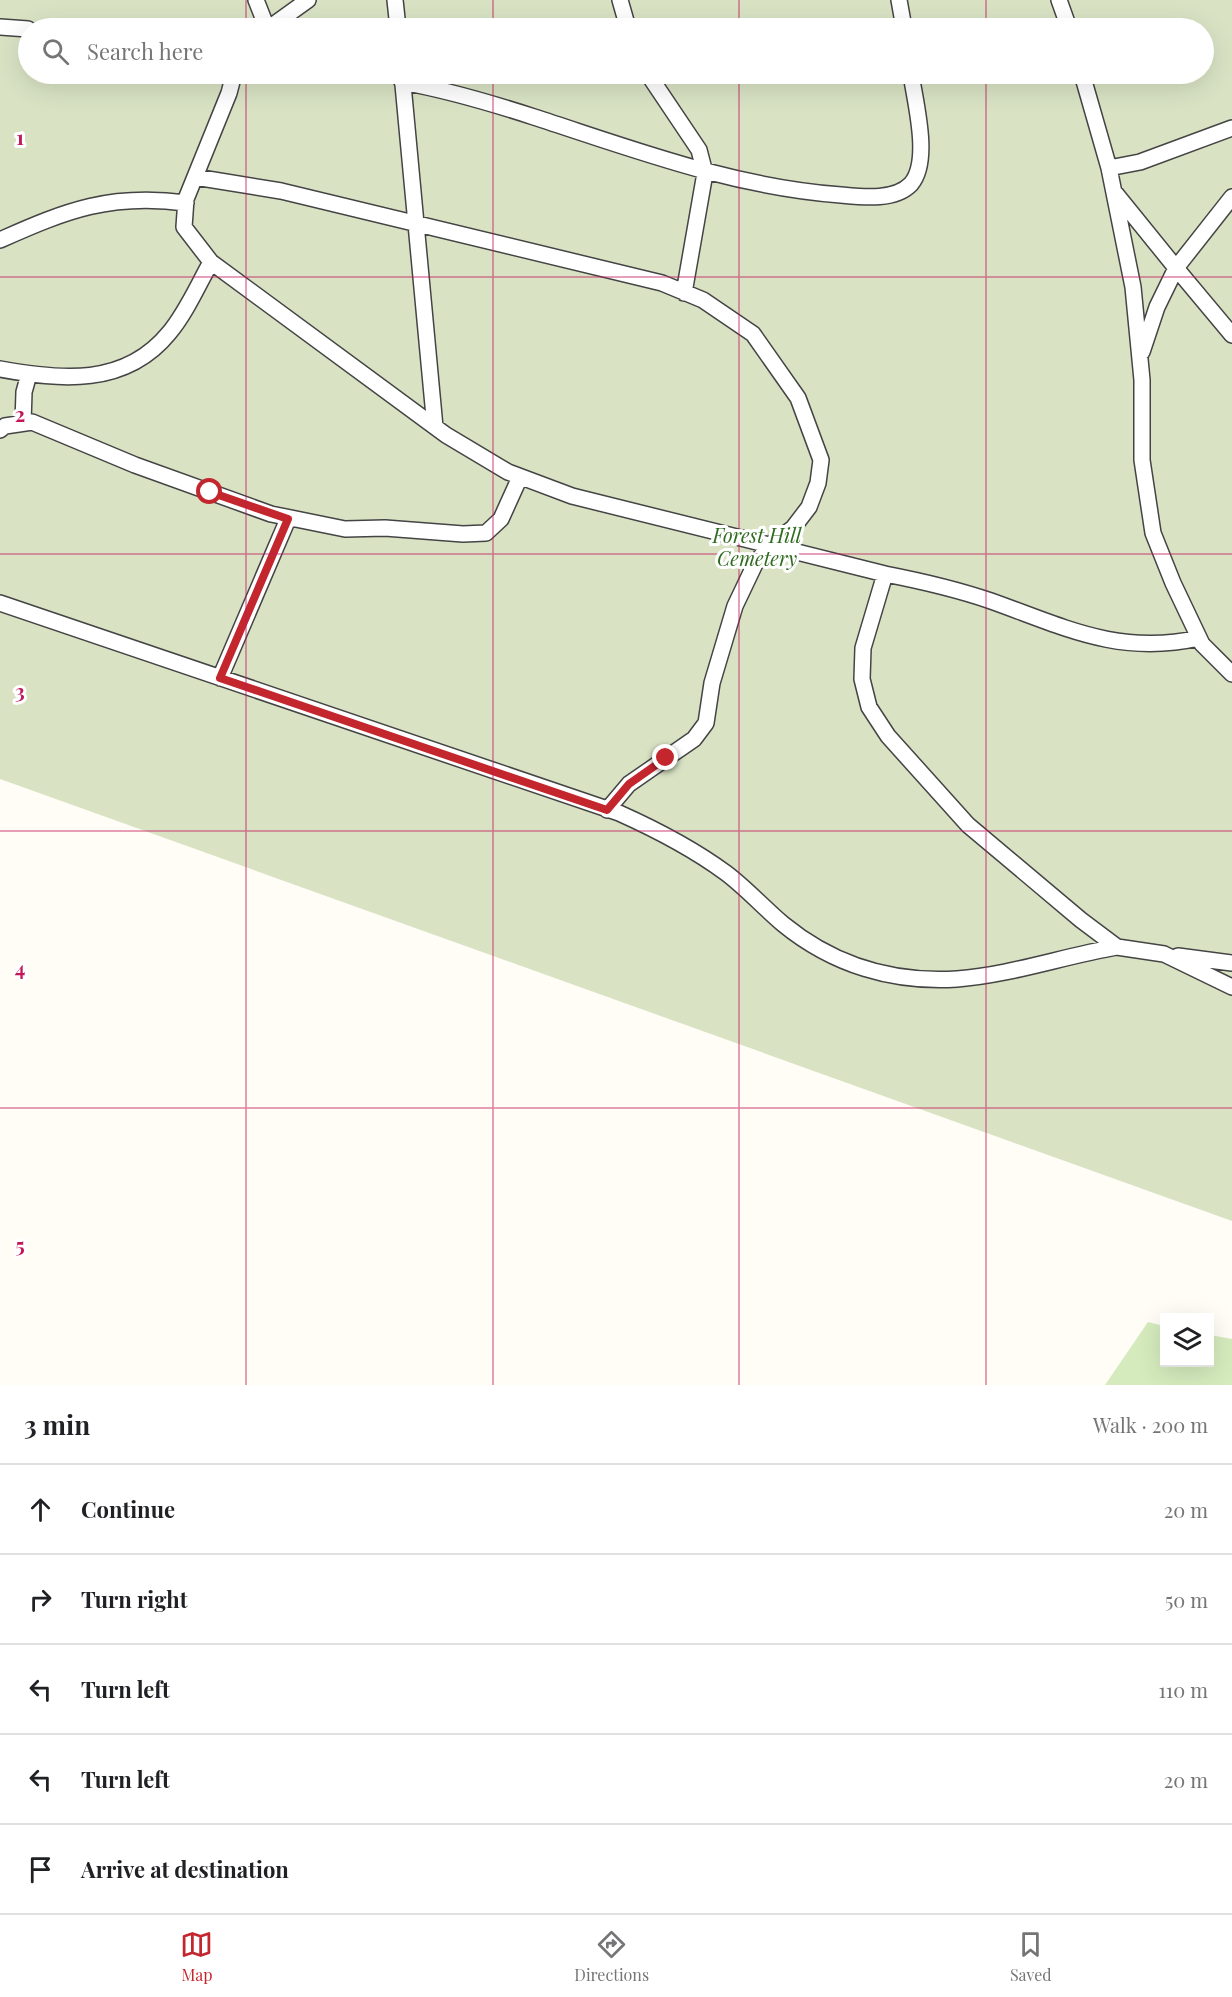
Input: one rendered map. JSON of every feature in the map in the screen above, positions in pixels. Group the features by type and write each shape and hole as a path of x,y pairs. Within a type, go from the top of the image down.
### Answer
{"lane":[{"path":"256,0 264,18"},
{"path":"282,18 308,0"},
{"path":"395,0 397,18"},
{"path":"620,0 625,18"},
{"path":"899,0 902,18"},
{"path":"1059,0 1065,18"},
{"path":"0,27 18,28"},
{"path":"231,84 186,203 184,227 211,262 435,427 520,477 572,496 769,546 936,584 1038,620 1101,638 1136,645 1171,644 1198,638"},
{"path":"403,84 418,225 435,427"},
{"path":"423,84 532,116 705,173 807,193 866,197 896,193 910,184 920,169 920,130 913,84"},
{"path":"655,84 699,150 705,173 684,293"},
{"path":"1085,84 1109,168 1133,287 1140,357 1143,460 1153,534 1198,638 1232,674"},
{"path":"1109,168 1140,162 1232,128"},
{"path":"195,177 281,191 662,283 703,300 753,334 798,398 813,431 821,459 818,483 808,507 792,528 769,546 755,564 735,606 712,683 706,723 694,739 629,784 607,810"},
{"path":"1114,191 1232,335"},
{"path":"1140,357 1157,307 1176,268 1232,196"},
{"path":"0,240 45,220 91,204 134,199 186,203"},
{"path":"0,369 55,378 90,378 119,368 145,354 169,333 211,262"},
{"path":"23,423 24,392 29,374"},
{"path":"2,427 32,422 135,465 288,519 345,529 385,528 463,534 486,533 501,519 520,477"},
{"path":"220,678 288,519"},
{"path":"885,574 863,648 861,679 869,707 888,736 968,825 1024,875 1117,947"},
{"path":"0,603 607,810 675,839 728,874 785,926 837,958 869,972 913,978 957,979 1117,947 1232,963"},
{"path":"1164,954 1232,987"}],"green space":[{"name":"Forest Hill Cemetery","path":"0,0 1232,0 1232,1221 0,779"},
{"path":"1148,1322 1160,1325 1160,1367 1214,1367 1214,1336 1232,1339 1232,1385 1105,1385"}],"route":[{"path":"210,492 288,519 220,678 485,766 607,810 629,784 666,758"}]}
